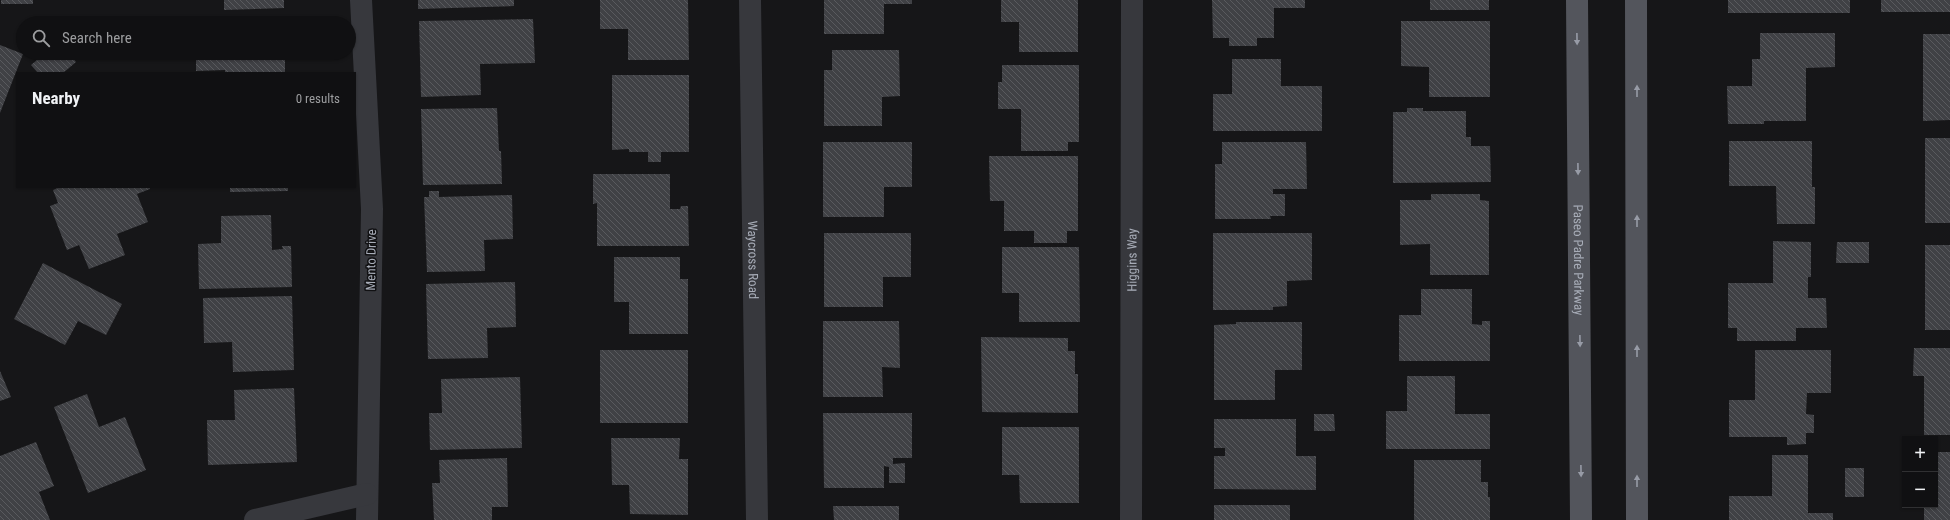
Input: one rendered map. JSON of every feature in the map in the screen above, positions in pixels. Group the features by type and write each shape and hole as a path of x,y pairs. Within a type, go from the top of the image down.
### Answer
{"main road":[{"name":"Paseo Padre Parkway","path":"1577,0 1581,520"},
{"path":"1636,0 1637,520"}],"street":[{"name":"Mento Drive","path":"360,0 372,209 367,520"},
{"name":"Waycross Road","path":"750,0 757,520"},
{"name":"Higgins Way","path":"1131,520 1132,0"},
{"path":"255,520 367,494"}],"building":[{"path":"1,0 33,0 33,4 1,4"},
{"path":"224,0 284,0 284,8 224,10"},
{"path":"418,0 514,0 514,6 418,9"},
{"path":"600,0 688,0 689,60 628,60 628,29 600,29"},
{"path":"824,0 912,0 912,4 884,4 884,34 824,34"},
{"path":"1001,0 1078,0 1078,52 1019,52 1019,22 1001,22"},
{"path":"1212,0 1305,0 1305,8 1274,8 1274,38 1257,38 1257,46 1229,46 1229,38 1213,38"},
{"path":"1430,0 1489,0 1489,10 1430,10"},
{"path":"1728,0 1850,0 1850,13 1728,13"},
{"path":"1881,0 1950,0 1950,12 1881,12"},
{"path":"533,19 535,63 480,64 481,95 421,97 419,21"},
{"path":"1401,21 1490,21 1490,97 1429,97 1429,67 1401,66"},
{"path":"1760,33 1835,33 1835,67 1806,68 1806,121 1764,121 1764,124 1728,124 1727,86 1752,86 1752,59 1760,59"},
{"path":"1923,34 1950,34 1950,120 1923,121"},
{"path":"0,45 16,51 16,60 21,60 0,113"},
{"path":"832,50 899,50 900,96 882,97 882,126 824,126 824,70 832,70"},
{"path":"1232,59 1281,59 1281,86 1322,86 1322,131 1213,131 1213,94 1232,94"},
{"path":"37,60 74,60 76,62 64,72 37,72 31,65"},
{"path":"196,60 285,60 285,72 225,72 225,70 196,71"},
{"path":"1002,65 1079,65 1079,142 1068,142 1068,151 1021,151 1021,109 998,109 998,82 1002,82"},
{"path":"612,75 689,75 689,152 661,152 661,162 648,162 648,152 629,152 629,149 612,150"},
{"path":"497,108 502,184 423,185 421,109"},
{"path":"1407,108 1423,108 1423,111 1466,111 1466,137 1471,137 1471,146 1490,146 1491,182 1393,183 1393,112 1407,112"},
{"path":"1925,138 1950,138 1950,223 1925,223"},
{"path":"1729,141 1812,141 1812,187 1815,187 1815,224 1777,224 1776,186 1729,186"},
{"path":"823,142 912,142 912,187 884,187 884,217 823,217"},
{"path":"1222,142 1306,142 1307,189 1273,189 1273,194 1285,194 1285,216 1270,216 1271,219 1215,219 1215,164 1222,164"},
{"path":"989,156 1078,156 1078,231 1067,231 1067,243 1034,243 1034,231 1004,231 1004,201 990,201"},
{"path":"593,174 670,174 670,209 680,209 681,206 688,206 689,246 597,246 597,203 593,204"},
{"path":"58,188 150,188 137,194 148,222 117,234 125,255 89,269 79,245 67,250 50,206 58,203 53,190"},
{"path":"230,188 288,188 288,191 230,192"},
{"path":"429,191 439,191 439,197 512,195 513,239 484,240 485,271 427,272 424,197 429,197"},
{"path":"1431,194 1480,194 1480,200 1489,201 1489,275 1430,275 1430,244 1400,245 1400,200 1431,200"},
{"path":"271,215 272,250 283,249 282,246 291,246 292,287 199,289 198,244 221,243 221,216"},
{"path":"824,233 911,233 911,277 883,277 883,307 824,307"},
{"path":"1213,233 1312,233 1312,280 1287,281 1287,306 1273,307 1273,310 1213,310"},
{"path":"1773,241 1811,242 1811,277 1808,277 1808,298 1826,298 1827,328 1796,328 1796,341 1737,341 1737,328 1728,328 1728,283 1773,283"},
{"path":"1837,242 1869,242 1869,263 1836,263"},
{"path":"1925,245 1950,245 1950,330 1925,330"},
{"path":"1002,247 1079,247 1080,322 1019,322 1019,293 1002,293"},
{"path":"614,257 680,257 680,279 688,279 688,334 629,334 629,302 614,302"},
{"path":"43,263 122,304 106,335 78,321 65,345 14,319"},
{"path":"515,282 516,327 487,328 488,358 428,359 426,284"},
{"path":"1421,289 1472,289 1472,324 1482,325 1482,321 1490,321 1490,361 1399,361 1399,315 1421,315"},
{"path":"292,296 294,370 233,372 232,342 204,343 203,298"},
{"path":"823,321 899,321 900,368 882,367 883,397 823,397"},
{"path":"1236,322 1302,322 1302,370 1275,370 1275,400 1214,400 1214,325 1236,324"},
{"path":"981,337 1068,338 1068,351 1075,351 1075,374 1078,374 1078,413 982,412"},
{"path":"1914,348 1950,348 1950,435 1924,435 1924,376 1913,376"},
{"path":"600,350 688,350 688,423 600,423"},
{"path":"1755,350 1831,350 1831,393 1807,393 1806,414 1814,415 1814,433 1806,433 1806,444 1787,445 1787,437 1729,437 1729,400 1755,400"},
{"path":"0,371 11,397 0,401"},
{"path":"1407,376 1455,376 1455,414 1490,414 1490,449 1386,449 1386,411 1407,411"},
{"path":"520,377 522,448 430,450 429,413 442,413 441,379"},
{"path":"294,388 297,462 208,465 207,420 235,420 234,390"},
{"path":"87,394 99,427 125,417 146,470 88,493 54,407"},
{"path":"823,413 912,413 912,458 893,458 893,464 905,463 905,483 889,483 889,467 884,466 884,488 824,488"},
{"path":"1314,414 1334,414 1335,431 1314,431"},
{"path":"1214,419 1296,419 1296,456 1316,456 1316,490 1214,489 1214,456 1225,456 1225,448 1214,448"},
{"path":"1002,427 1079,427 1079,503 1020,503 1019,475 1002,475"},
{"path":"611,438 680,438 679,459 688,459 688,515 630,514 629,485 612,485"},
{"path":"36,442 54,486 39,492 50,520 0,520 0,456"},
{"path":"1938,452 1950,452 1950,520 1924,520 1924,508 1938,508"},
{"path":"1772,455 1808,455 1808,513 1833,513 1833,520 1729,520 1729,496 1772,496"},
{"path":"507,458 508,507 492,507 492,520 434,520 432,483 440,483 439,460"},
{"path":"1414,460 1481,460 1481,482 1488,482 1488,497 1490,497 1490,520 1414,520"},
{"path":"1845,468 1864,468 1864,497 1845,497"},
{"path":"1214,505 1290,505 1290,520 1214,520"},
{"path":"833,506 899,506 899,520 834,520"}]}
